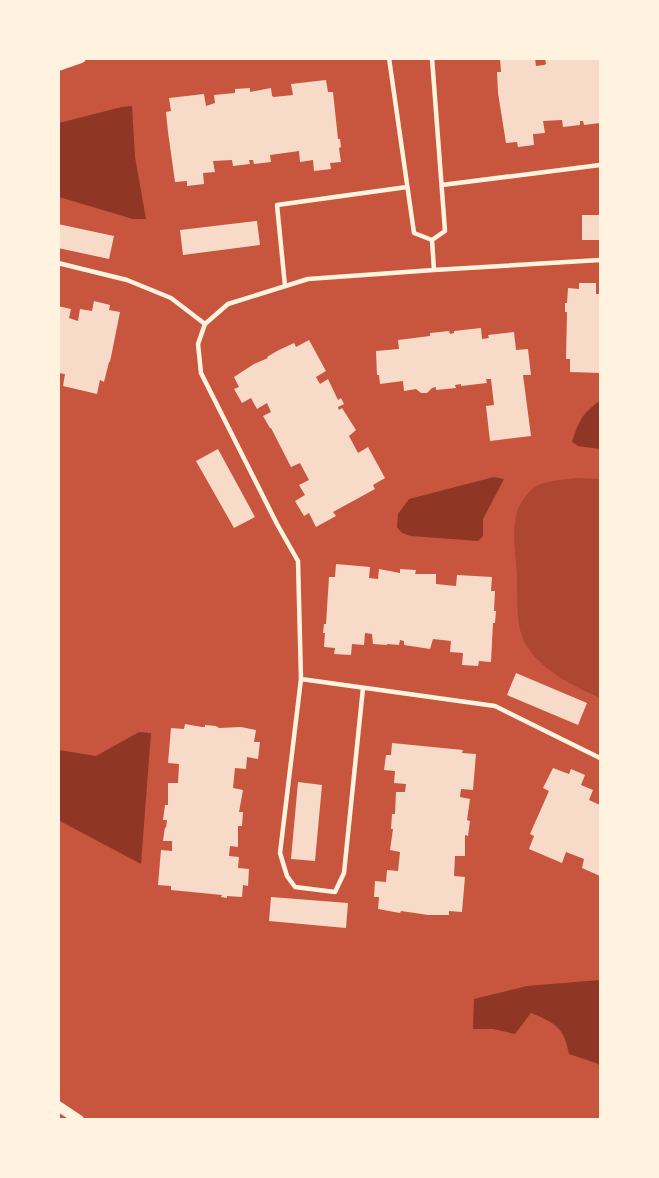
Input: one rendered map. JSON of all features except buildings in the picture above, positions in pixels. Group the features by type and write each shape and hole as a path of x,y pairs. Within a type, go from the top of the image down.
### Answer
{"street":[{"path":"58,66 81,58"},
{"path":"58,1106 79,1119"}],"lane":[{"path":"389,58 414,233 432,240"},
{"path":"432,58 446,231 432,240"},
{"path":"442,185 600,165"},
{"path":"285,286 277,205 407,187"},
{"path":"432,240 434,270"},
{"path":"363,688 344,873 335,892 295,887 287,876 280,854 301,679 298,561 201,373 198,344 205,324 228,304 308,279 600,260"},
{"path":"58,263 127,280 171,298 205,324"},
{"path":"301,679 495,706 600,758"}],"shaded area":[{"path":"132,106 135,157 146,219 133,219 59,197 59,123"},
{"path":"600,402 600,449 578,446 572,442 579,424 587,411"},
{"path":"494,477 504,479 483,519 483,536 478,541 411,536 402,533 397,527 398,514 409,499"},
{"path":"576,478 600,479 600,698 557,676 538,660 524,641 518,618 514,536 518,509 528,493 537,486"},
{"path":"139,732 151,733 141,864 58,820 59,750 96,756"},
{"path":"600,980 600,1066 569,1054 564,1038 557,1027 531,1013 515,1034 493,1029 473,1029 474,999 527,986"}]}
